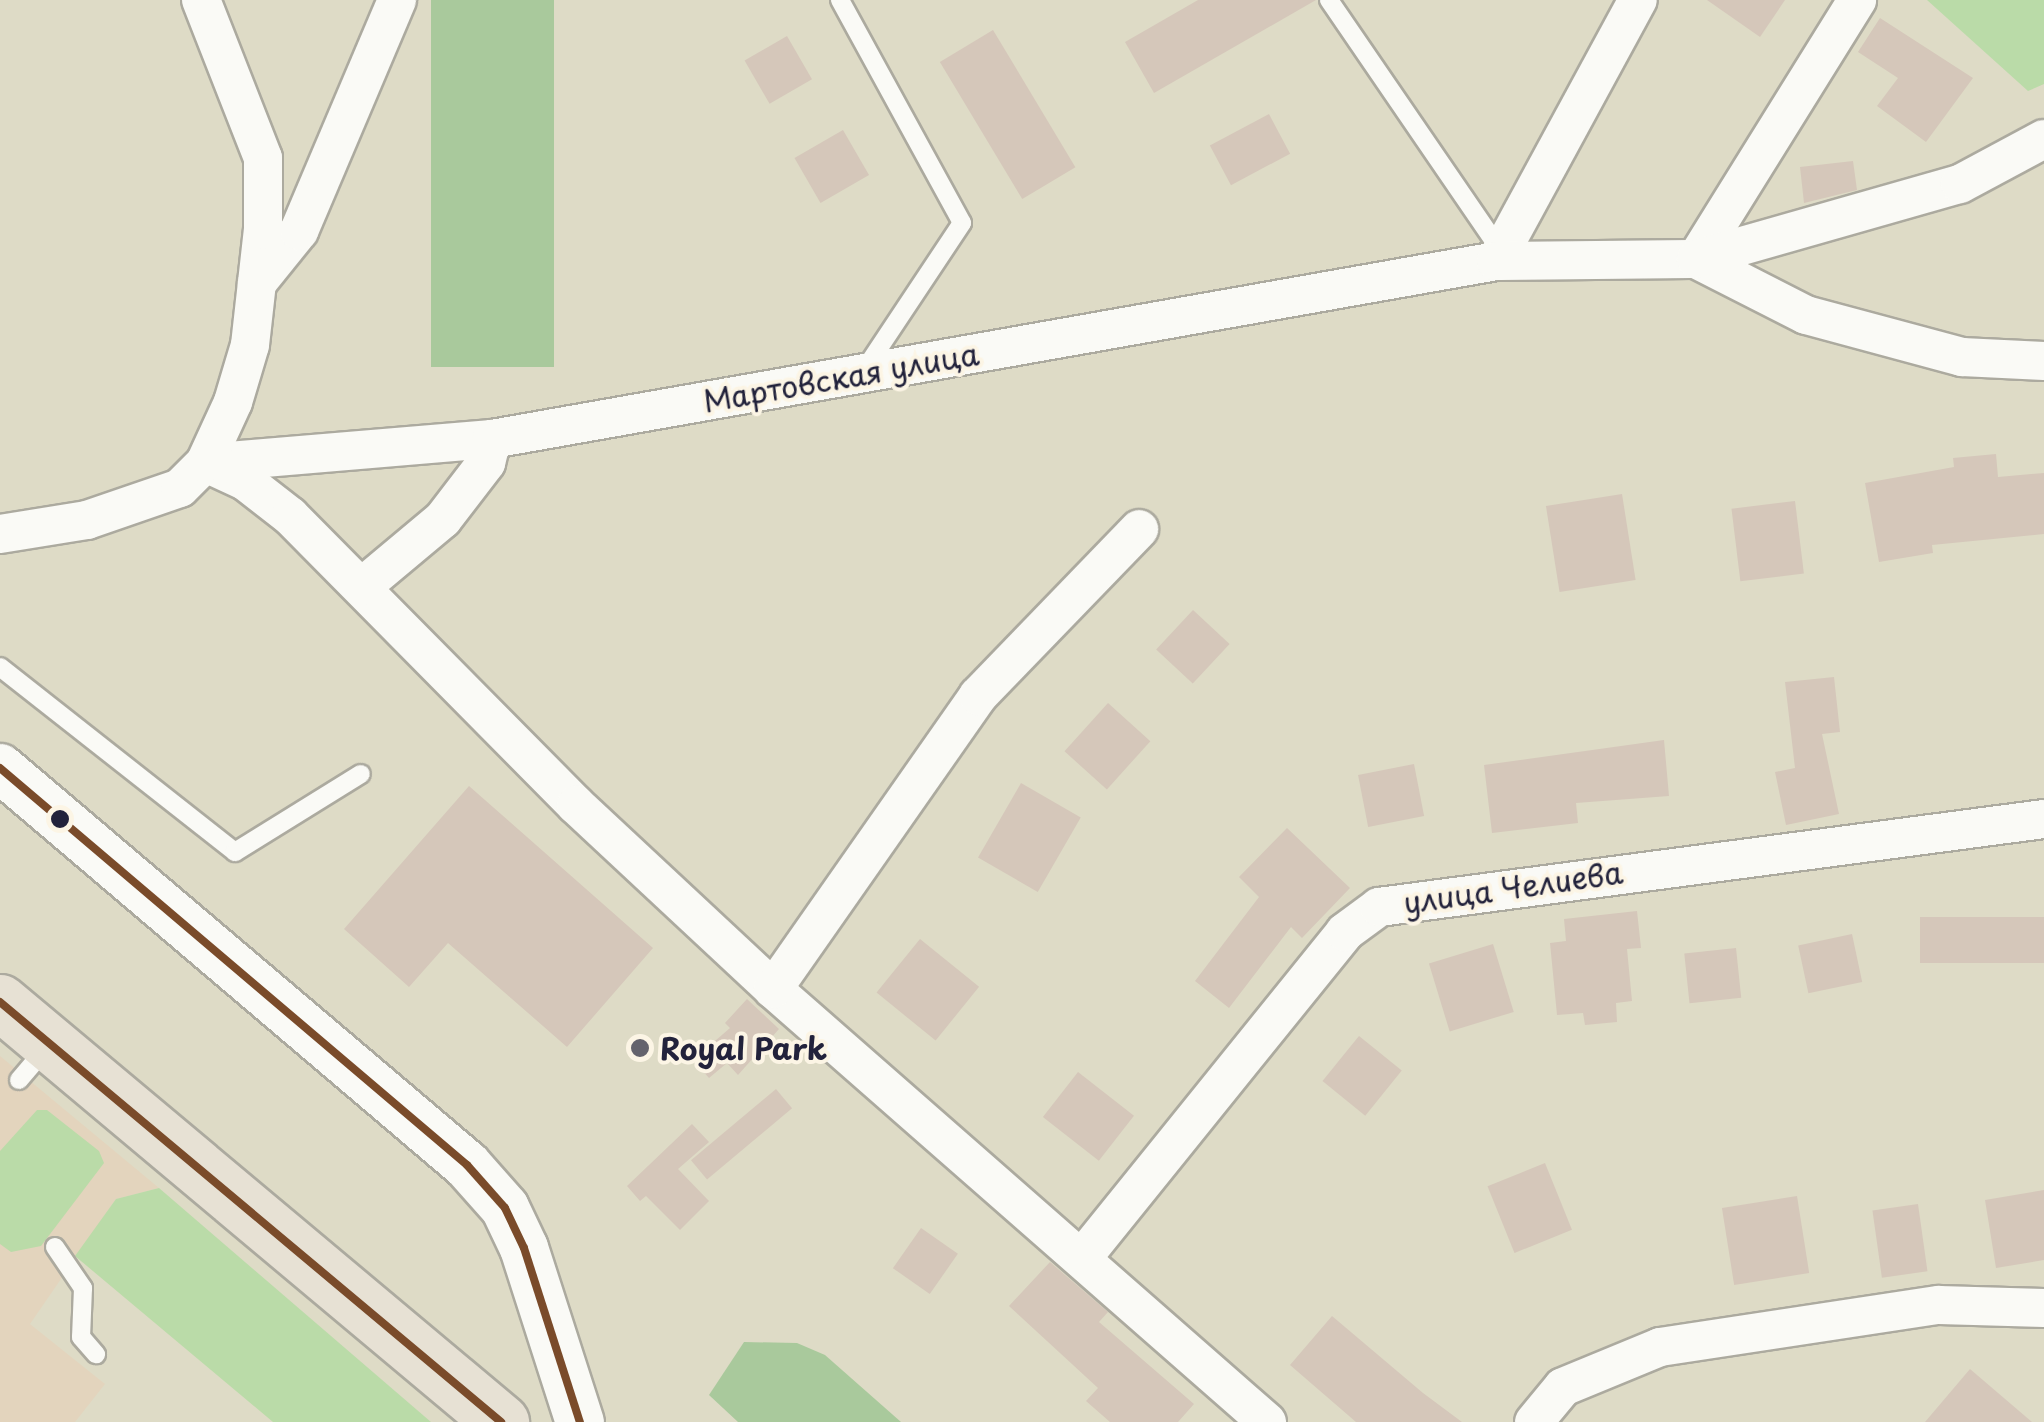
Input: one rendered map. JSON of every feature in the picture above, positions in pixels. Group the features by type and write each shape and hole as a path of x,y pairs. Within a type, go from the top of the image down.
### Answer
{"main road":[{"path":"0,1002 35,1062 501,1422"}],"street":[{"path":"0,534 139,506 180,488 205,463 250,346 263,158 201,0"},
{"path":"257,282 299,232 397,0"},
{"path":"1696,259 1857,0"},
{"path":"1499,257 1630,2"},
{"path":"1696,259 1960,184 2044,139"},
{"name":"Мартовская улица","path":"205,463 492,439 1499,257 1696,259"},
{"path":"1696,259 1806,315 1962,358 2044,361"},
{"path":"363,586 443,519 486,463 492,439"},
{"path":"205,463 245,481 290,516 576,805 774,989 1268,1422"},
{"path":"774,989 978,696 1139,529"},
{"path":"0,768 467,1165 505,1208 524,1248 580,1422"},
{"name":"улица Челиева","path":"1083,1257 1345,932 1378,908 2044,820"},
{"path":"1534,1422 1563,1387 1660,1347 1939,1305 2038,1303 2044,1308"}],"lane":[{"path":"840,0 962,222 863,372"},
{"path":"1328,0 1499,257"},
{"path":"0,667 235,852 361,774"},
{"path":"55,1247 83,1288 81,1337 96,1354"}],"shaded area":[{"path":"0,1056 159,1188 116,1199 30,1324 105,1384 75,1422 0,1422"}],"green space":[{"path":"431,0 554,0 554,367 431,367"},
{"path":"1927,0 2044,0 2044,84 2028,91"},
{"path":"37,1110 47,1110 99,1151 104,1163 41,1246 11,1252 0,1244 0,1151"},
{"path":"159,1188 431,1422 273,1422 75,1256 116,1199"},
{"path":"744,1342 797,1343 825,1355 901,1422 738,1422 709,1395"}],"building":[{"path":"1198,0 1316,0 1154,93 1125,42"},
{"path":"1707,0 1785,0 1760,37"},
{"path":"1880,18 1973,78 1926,142 1877,106 1898,78 1858,52"},
{"path":"993,30 1075,167 1022,199 940,62"},
{"path":"787,36 812,79 770,104 745,60"},
{"path":"1269,114 1290,154 1231,185 1210,145"},
{"path":"843,130 869,175 821,203 795,158"},
{"path":"1853,161 1857,190 1804,203 1800,167"},
{"path":"1996,454 1998,477 2044,473 2044,534 1932,545 1933,553 1879,562 1865,483 1954,467 1953,458"},
{"path":"1622,494 1636,580 1560,592 1546,506"},
{"path":"1795,501 1804,573 1740,581 1731,509"},
{"path":"1193,610 1230,644 1193,684 1156,649"},
{"path":"1834,677 1840,732 1822,734 1839,814 1786,825 1775,772 1795,768 1785,682"},
{"path":"1108,703 1150,741 1107,789 1065,751"},
{"path":"1664,740 1669,796 1576,803 1578,823 1492,833 1484,765"},
{"path":"1414,764 1424,816 1368,827 1358,775"},
{"path":"1021,783 1081,818 1038,892 978,857"},
{"path":"469,786 653,948 567,1047 448,943 409,987 344,929"},
{"path":"1287,828 1350,888 1302,938 1291,927 1229,1008 1195,981 1259,897 1239,877"},
{"path":"1637,911 1641,948 1627,949 1632,1001 1616,1003 1617,1022 1585,1025 1583,1013 1557,1015 1550,943 1566,941 1564,919"},
{"path":"1920,917 2044,917 2044,963 1920,963"},
{"path":"1852,934 1862,982 1808,993 1798,945"},
{"path":"920,939 979,987 936,1040 877,993"},
{"path":"1493,944 1514,1012 1450,1031 1429,964"},
{"path":"1736,948 1741,998 1690,1003 1684,953"},
{"path":"747,999 779,1029 738,1075 727,1063 709,1078 693,1060 730,1028 725,1023"},
{"path":"1359,1036 1402,1071 1365,1116 1322,1081"},
{"path":"1078,1072 1134,1116 1099,1161 1043,1117"},
{"path":"776,1089 792,1108 707,1180 691,1160"},
{"path":"692,1124 709,1142 678,1169 709,1201 680,1230 646,1196 640,1201 627,1186"},
{"path":"1545,1163 1572,1230 1514,1253 1488,1186"},
{"path":"2044,1190 2044,1260 1996,1268 1985,1200"},
{"path":"1797,1196 1809,1273 1734,1285 1722,1208"},
{"path":"1918,1204 1927,1271 1882,1278 1872,1210"},
{"path":"921,1228 958,1254 930,1294 893,1268"},
{"path":"1050,1262 1108,1312 1099,1322 1194,1404 1178,1422 1110,1422 1086,1401 1098,1388 1009,1306"},
{"path":"1332,1316 1462,1422 1356,1422 1290,1365"},
{"path":"1970,1369 2032,1422 1925,1422"}],"transit line":[{"path":"0,768 467,1165 505,1208 524,1248 580,1422"},
{"path":"0,1002 501,1422"}],"place":[{"name":"Royal Park","path":"640,1048"}]}
